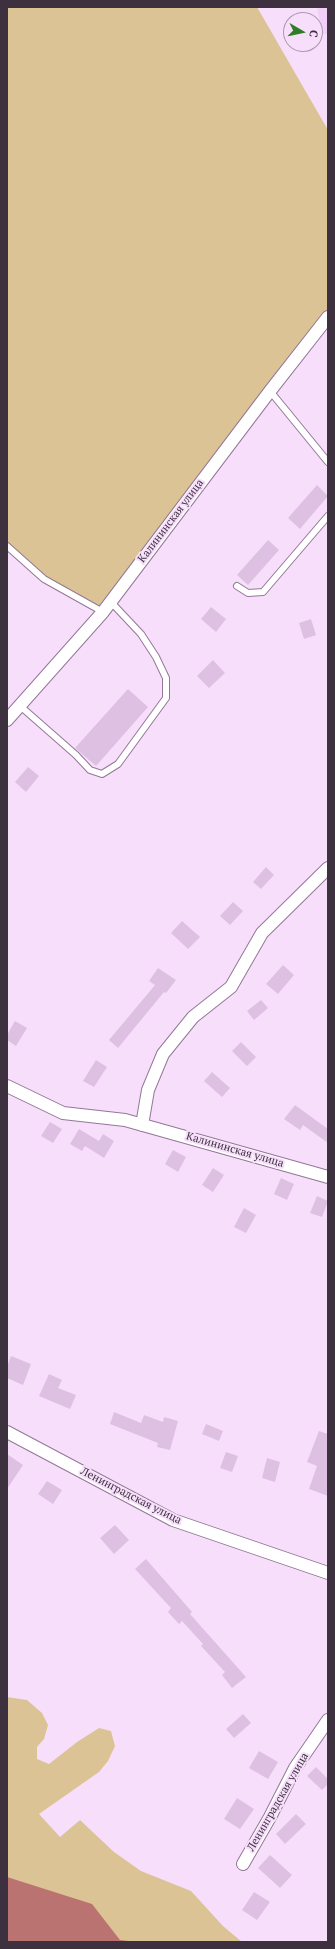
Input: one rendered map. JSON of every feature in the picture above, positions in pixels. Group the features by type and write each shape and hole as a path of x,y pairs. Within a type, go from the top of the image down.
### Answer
{"street":[{"name":"Калининская улица","path":"7,720 19,704 103,612 270,391 328,317"},
{"path":"142,1125 148,1090 162,1054 193,1017 231,987 262,933 328,868"},
{"name":"Калининская улица","path":"7,1086 63,1113 125,1120 328,1177"},
{"name":"Ленинградская улица","path":"7,1432 173,1520 328,1573"},
{"name":"Ленинградская улица","path":"242,1864 270,1817 295,1768 328,1720"}],"lane":[{"path":"270,391 328,462"},
{"path":"237,586 248,593 263,592 328,516"},
{"path":"7,546 44,579 103,612"},
{"path":"19,704 76,755 90,770 102,774 118,764 166,698 166,678 156,657 141,634 110,602"}],"shaded area":[{"path":"7,7 257,7 328,130 328,317 103,612 44,579 7,546"},
{"path":"317,7 328,7 328,34 323,34 323,12 318,12"},
{"path":"7,1697 27,1700 42,1713 48,1725 44,1739 37,1747 37,1759 49,1764 77,1742 99,1728 111,1731 115,1746 108,1761 99,1772 39,1814 60,1837 80,1820 114,1852 141,1871 191,1891 223,1926 242,1942 7,1942"},
{"path":"7,1877 92,1904 120,1940 137,1942 7,1942"}],"building":[{"path":"317,485 328,496 300,529 288,518"},
{"path":"268,540 279,550 248,585 237,575"},
{"path":"211,607 226,619 216,632 201,619"},
{"path":"311,619 316,635 304,639 299,623"},
{"path":"213,660 225,673 209,688 197,676"},
{"path":"128,689 148,707 96,766 75,748"},
{"path":"28,767 39,776 26,792 15,782"},
{"path":"266,867 274,875 261,889 253,882"},
{"path":"233,902 243,911 230,925 220,916"},
{"path":"182,921 200,937 188,949 171,933"},
{"path":"283,965 294,975 278,994 266,984"},
{"path":"158,968 176,980 166,993 164,992 118,1048 109,1040 155,985 149,981"},
{"path":"261,1000 268,1008 254,1020 247,1011"},
{"path":"15,1021 27,1028 16,1046 7,1040 7,1035"},
{"path":"241,1042 256,1057 247,1066 232,1051"},
{"path":"96,1060 107,1067 94,1087 83,1081"},
{"path":"212,1072 230,1088 222,1097 204,1081"},
{"path":"295,1105 328,1129 328,1143 303,1125 300,1130 284,1119"},
{"path":"50,1122 62,1129 53,1143 41,1136"},
{"path":"79,1129 99,1141 103,1134 114,1141 104,1158 85,1146 82,1151 70,1144"},
{"path":"173,1150 186,1157 178,1172 165,1164"},
{"path":"213,1168 224,1175 213,1192 202,1185"},
{"path":"281,1178 294,1184 287,1200 274,1194"},
{"path":"317,1196 328,1201 322,1217 310,1213"},
{"path":"244,1208 256,1215 246,1233 234,1227"},
{"path":"11,1356 31,1364 23,1385 7,1378 7,1367"},
{"path":"49,1374 62,1380 58,1388 76,1395 70,1409 39,1396"},
{"path":"114,1412 141,1423 144,1415 163,1422 164,1417 178,1421 170,1450 157,1447 158,1443 110,1424"},
{"path":"206,1424 223,1431 219,1441 202,1434"},
{"path":"319,1431 328,1434 328,1496 309,1489 317,1466 307,1462"},
{"path":"226,1452 238,1456 232,1472 220,1468"},
{"path":"7,1454 23,1465 7,1489"},
{"path":"267,1458 280,1462 275,1482 262,1478"},
{"path":"47,1481 62,1490 53,1504 38,1494"},
{"path":"115,1525 129,1540 114,1554 100,1538"},
{"path":"146,1559 192,1612 190,1614 246,1677 232,1688 222,1675 225,1672 201,1646 203,1644 182,1621 179,1624 168,1612 171,1608 135,1569"},
{"path":"243,1714 251,1723 234,1738 226,1729"},
{"path":"259,1751 278,1762 268,1779 249,1768"},
{"path":"316,1767 328,1779 328,1784 322,1790 307,1776"},
{"path":"237,1798 254,1809 240,1829 224,1819"},
{"path":"296,1814 306,1824 285,1844 276,1834"},
{"path":"270,1855 292,1875 280,1888 258,1868"},
{"path":"254,1892 270,1902 257,1920 242,1910"}]}
